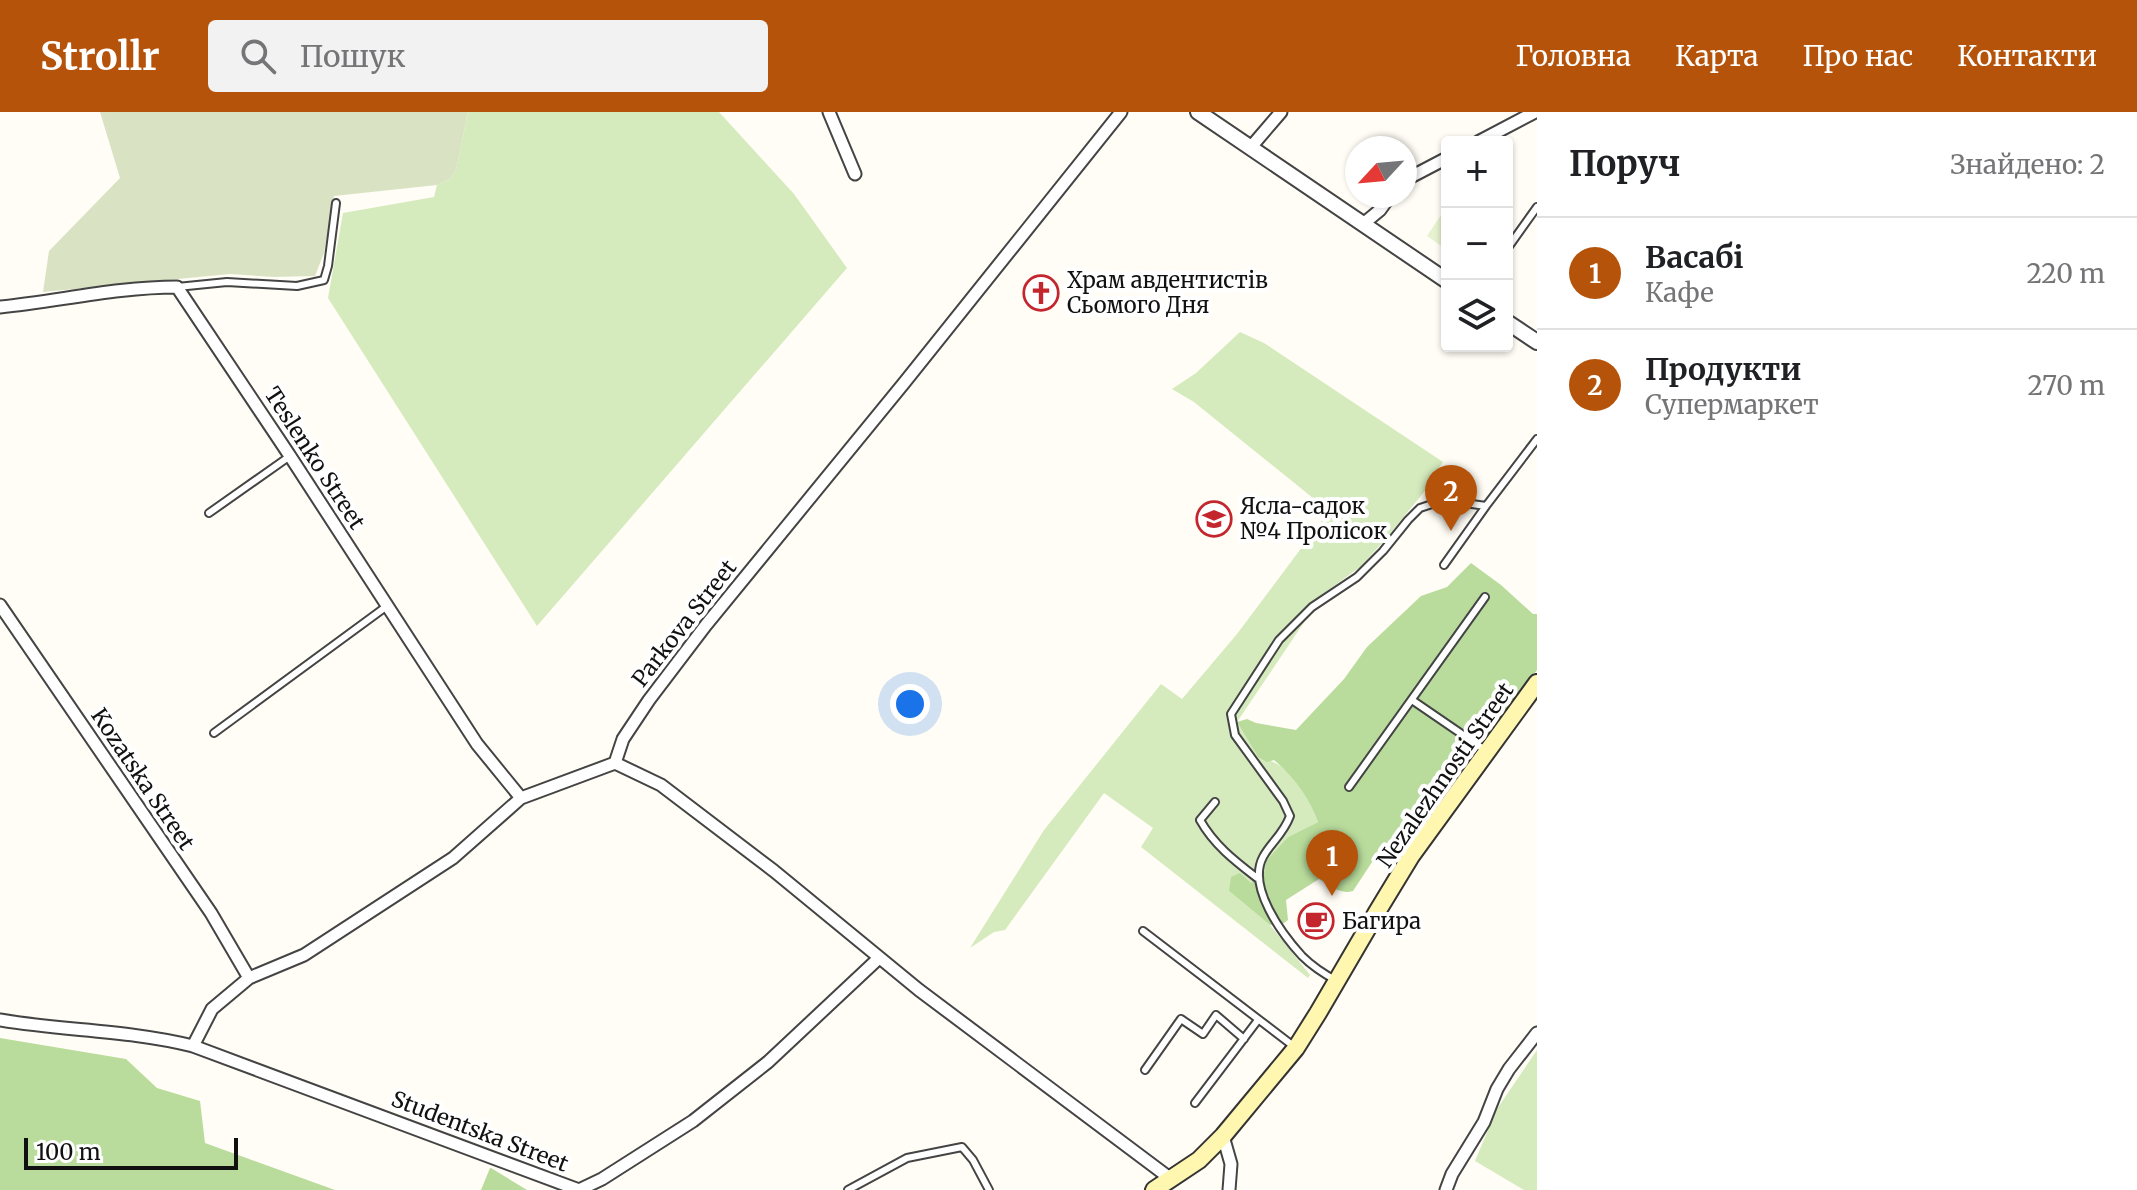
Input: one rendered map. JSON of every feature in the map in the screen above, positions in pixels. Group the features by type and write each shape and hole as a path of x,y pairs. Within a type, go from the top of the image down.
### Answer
{"main road":[{"name":"Nezalezhnosti Street","path":"1154,1190 1199,1160 1223,1136 1296,1048 1411,856 1537,683"}],"street":[{"path":"829,112 855,174"},
{"name":"Parkova Street","path":"615,763 623,739 706,625 1121,112"},
{"path":"1198,112 1446,280"},
{"path":"1251,147 1281,112"},
{"path":"1489,136 1535,112"},
{"path":"1417,174 1441,161"},
{"path":"1363,224 1381,208"},
{"path":"0,307 142,287 177,287"},
{"name":"Teslenko Street","path":"177,287 477,744 521,798"},
{"path":"1513,326 1537,342"},
{"name":"Kozatska Street","path":"0,605 211,913 249,978"},
{"path":"193,1046 212,1009 249,978 304,955 453,858 521,798 615,763 661,785 774,871 879,958 1171,1179"},
{"name":"Studentska Street","path":"0,1020 160,1038 193,1046 579,1190 602,1179 693,1121 768,1062 879,958"},
{"path":"1446,1190 1452,1174 1484,1122 1497,1089 1537,1033"},
{"path":"1223,1136 1231,1164 1229,1190"}],"lane":[{"path":"177,287 227,282 297,286 324,280 336,203"},
{"path":"1513,241 1537,207"},
{"path":"1444,565 1537,439"},
{"path":"209,513 290,456"},
{"path":"1257,878 1262,858 1285,830 1290,816 1283,801 1235,735 1231,714 1279,640 1312,607 1357,577 1420,508 1444,500 1486,506"},
{"path":"1349,787 1485,597"},
{"path":"214,733 387,606"},
{"path":"1412,700 1487,752"},
{"path":"1215,802 1200,820 1209,836 1257,878 1264,899 1293,945 1337,982"},
{"path":"1143,931 1296,1048"},
{"path":"1145,1070 1181,1019 1203,1034 1216,1015 1244,1039"},
{"path":"1195,1103 1258,1020"},
{"path":"848,1190 907,1158 962,1147 973,1160 989,1190"}],"green space":[{"path":"100,112 468,112 456,170 450,179 437,185 334,196 324,253 315,276 230,274 43,292 49,251 120,178"},
{"path":"468,112 719,112 794,194 847,268 537,626 328,298 343,213 434,197 437,185 450,179 456,170"},
{"path":"1441,215 1441,246 1427,236"},
{"path":"1240,332 1264,343 1443,462 1424,492 1383,542 1360,567 1323,594 1237,722 1258,757 1280,766 1296,781 1318,822 1288,837 1265,871 1251,884 1229,891 1270,925 1310,975 1308,978 1141,847 1153,828 1104,793 1005,930 994,932 970,948 1044,830 1161,684 1182,699 1237,634 1329,511 1194,402 1172,389 1196,373"},
{"path":"1471,563 1533,614 1537,614 1537,670 1391,872 1376,856 1353,891 1339,891 1319,879 1286,900 1288,920 1270,925 1229,891 1231,877 1240,873 1251,883 1265,871 1266,861 1288,837 1318,822 1295,781 1274,760 1267,762 1258,757 1237,722 1247,719 1296,730 1344,679 1367,647 1421,596 1447,587"},
{"path":"0,1038 126,1059 157,1088 200,1101 205,1143 335,1190 0,1190"},
{"path":"1537,1050 1537,1190 1524,1190 1475,1161 1497,1109"},
{"path":"491,1168 527,1190 481,1190"}],"place":[{"name":"Храм авдентистів Сьомого Дня","path":"1041,293"},
{"name":"Ясла-садок №4 Пролісок","path":"1214,519"},
{"name":"Продукти","path":"1451,531"},
{"name":"Васабі","path":"1332,896"},
{"name":"Багира","path":"1316,921"}]}
